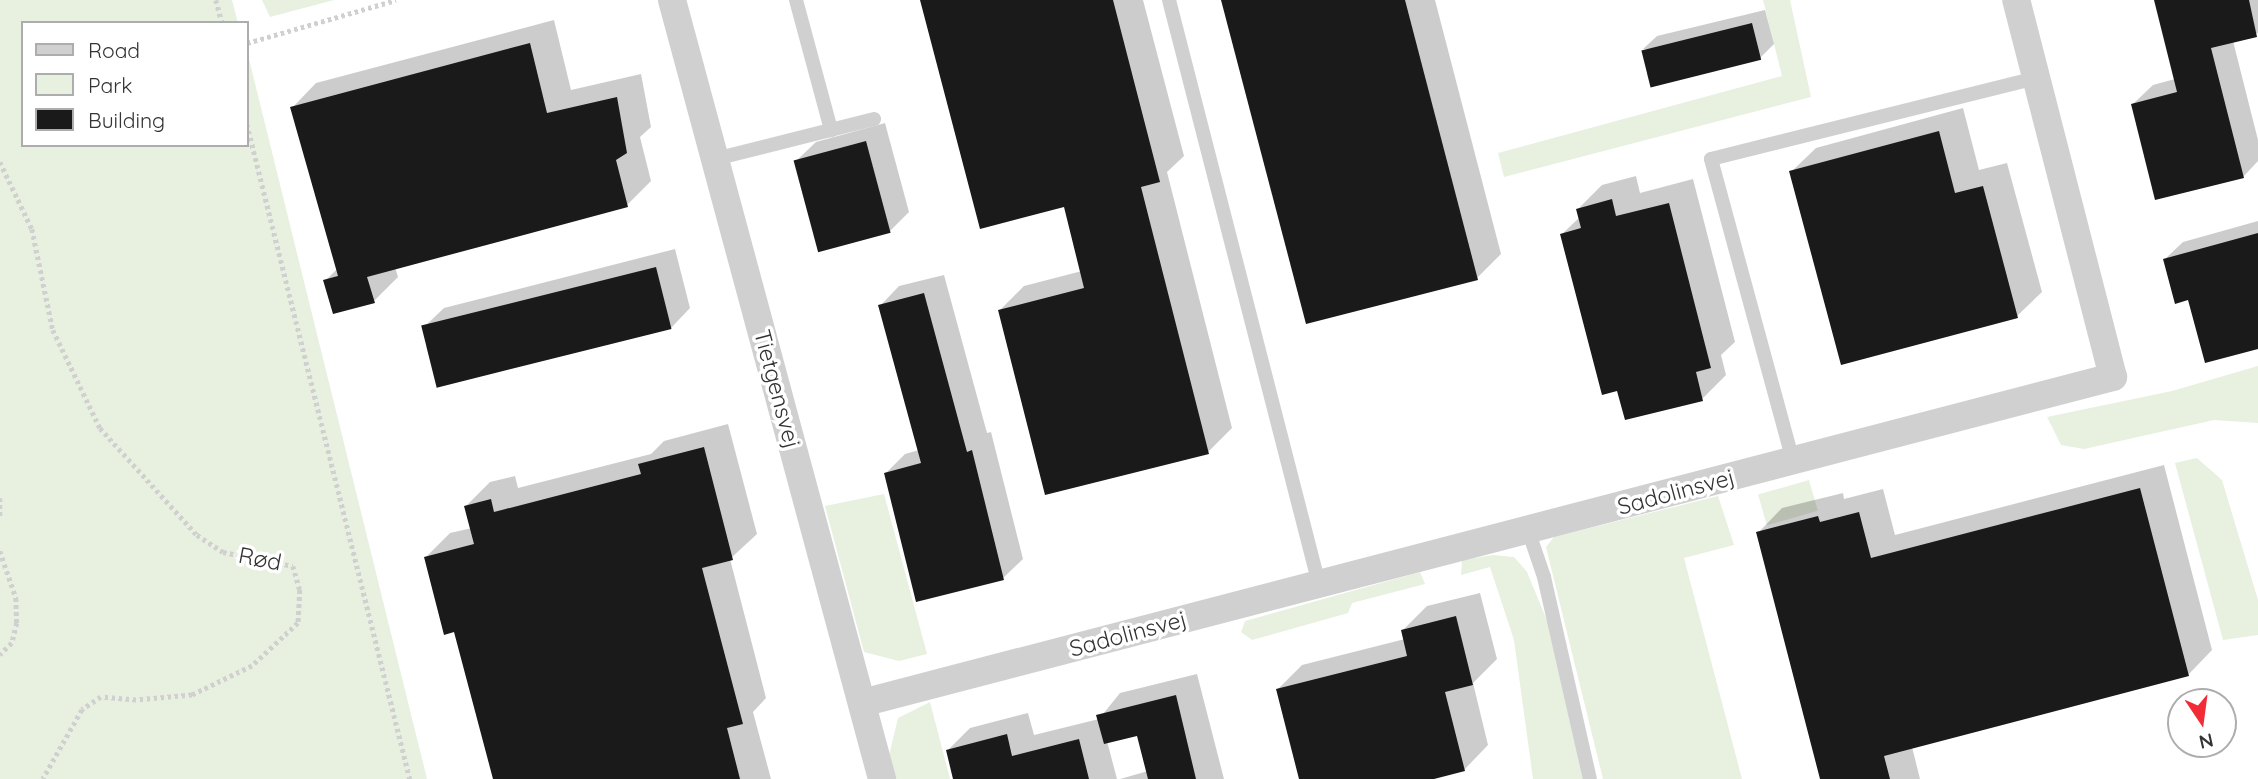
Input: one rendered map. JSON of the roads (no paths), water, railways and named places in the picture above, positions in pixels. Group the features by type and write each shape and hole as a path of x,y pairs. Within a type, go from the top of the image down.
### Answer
{"street":[{"name":"Tietgensvej","path":"672,0 882,779"},
{"name":"Sadolinsvej","path":"862,704 2113,377 2016,0"}],"lane":[{"path":"796,0 831,130"},
{"path":"1169,0 1319,584"},
{"path":"1793,461 1711,159 2036,78"},
{"path":"715,159 874,119"},
{"path":"1528,530 1544,578 1590,779"}]}
